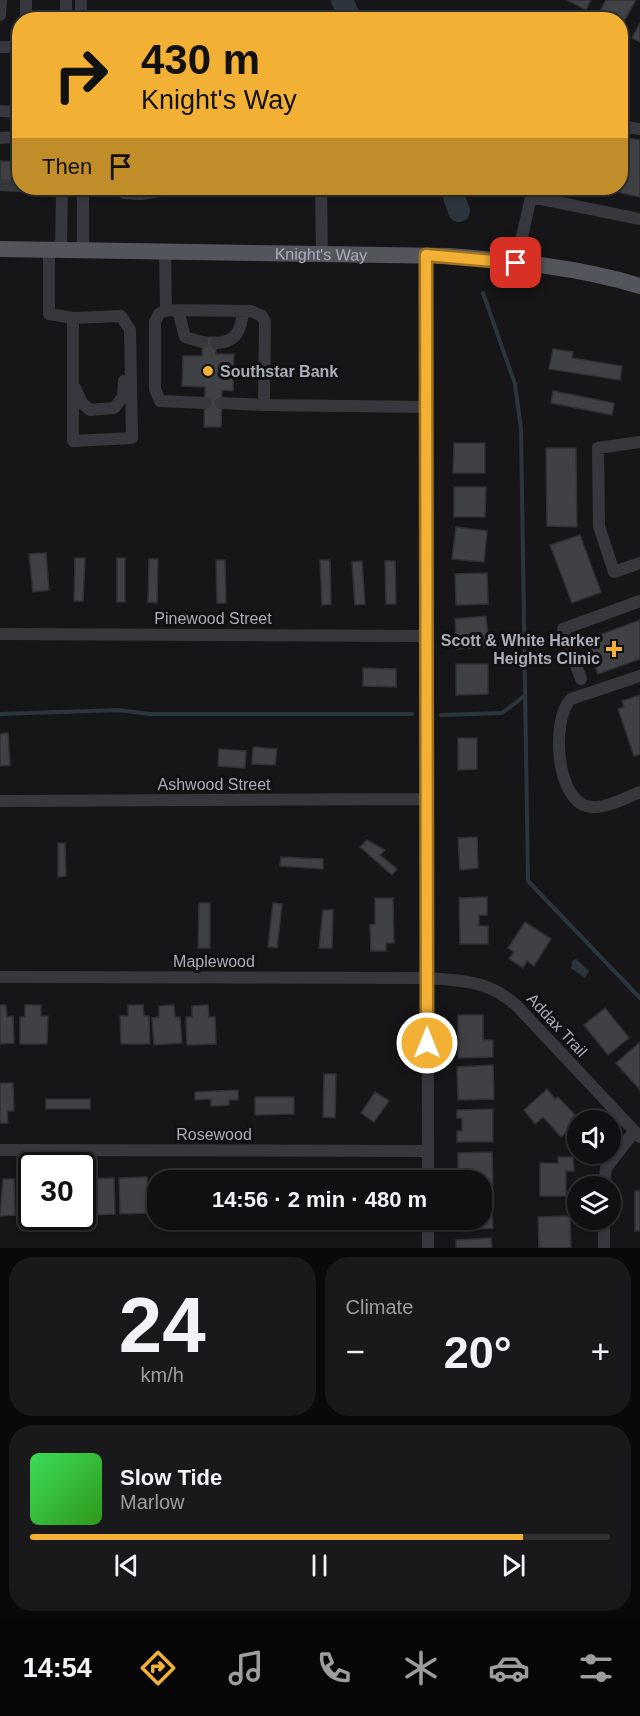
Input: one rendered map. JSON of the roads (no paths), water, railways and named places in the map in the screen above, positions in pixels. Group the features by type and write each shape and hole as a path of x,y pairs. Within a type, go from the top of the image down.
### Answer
{"main road":[{"name":"Knight's Way","path":"0,249 426,255 516,263 582,273 640,286"}],"street":[{"path":"0,15 1,0"},
{"path":"61,195 49,314 73,318 121,316 130,330 132,438 73,441 73,318"},
{"path":"83,195 83,250"},
{"path":"321,195 322,254"},
{"path":"516,263 531,195"},
{"path":"544,195 640,219"},
{"path":"165,251 172,310 185,337 202,342"},
{"path":"426,255 428,1170"},
{"path":"205,403 160,401 155,389 155,322 159,314 172,310 251,311 262,316 265,322 264,405"},
{"path":"216,343 231,340 240,332 243,311"},
{"path":"74,384 82,403 90,410 114,408 123,397 122,345 130,330"},
{"path":"221,403 426,407"},
{"path":"640,442 598,448 599,526 614,572 640,563"},
{"path":"581,679 563,629 640,602"},
{"name":"Pinewood Street","path":"0,634 426,636"},
{"path":"640,676 571,699 564,706 560,764 566,787 577,801 590,807 606,805 640,792"},
{"name":"Ashwood Street","path":"0,801 427,799"},
{"name":"Maplewood","path":"0,977 427,978"},
{"name":"Addax Trail","path":"427,978 477,982 504,994 637,1134"},
{"path":"605,1176 606,1168 637,1134"},
{"name":"Rosewood","path":"0,1150 428,1151"},
{"path":"428,1230 428,1248"},
{"path":"604,1230 604,1248"}],"waterway":[{"path":"342,0 347,12"},
{"path":"453,195 459,211"},
{"path":"483,293 515,384 521,429 528,881 640,998"},
{"path":"441,715 502,713 523,697"},
{"path":"0,714 118,710 150,714 412,714"}],"place":[{"name":"Southstar Bank","path":"208,371"},
{"name":"Scott & White Harker Heights Clinic","path":"614,649"}]}
